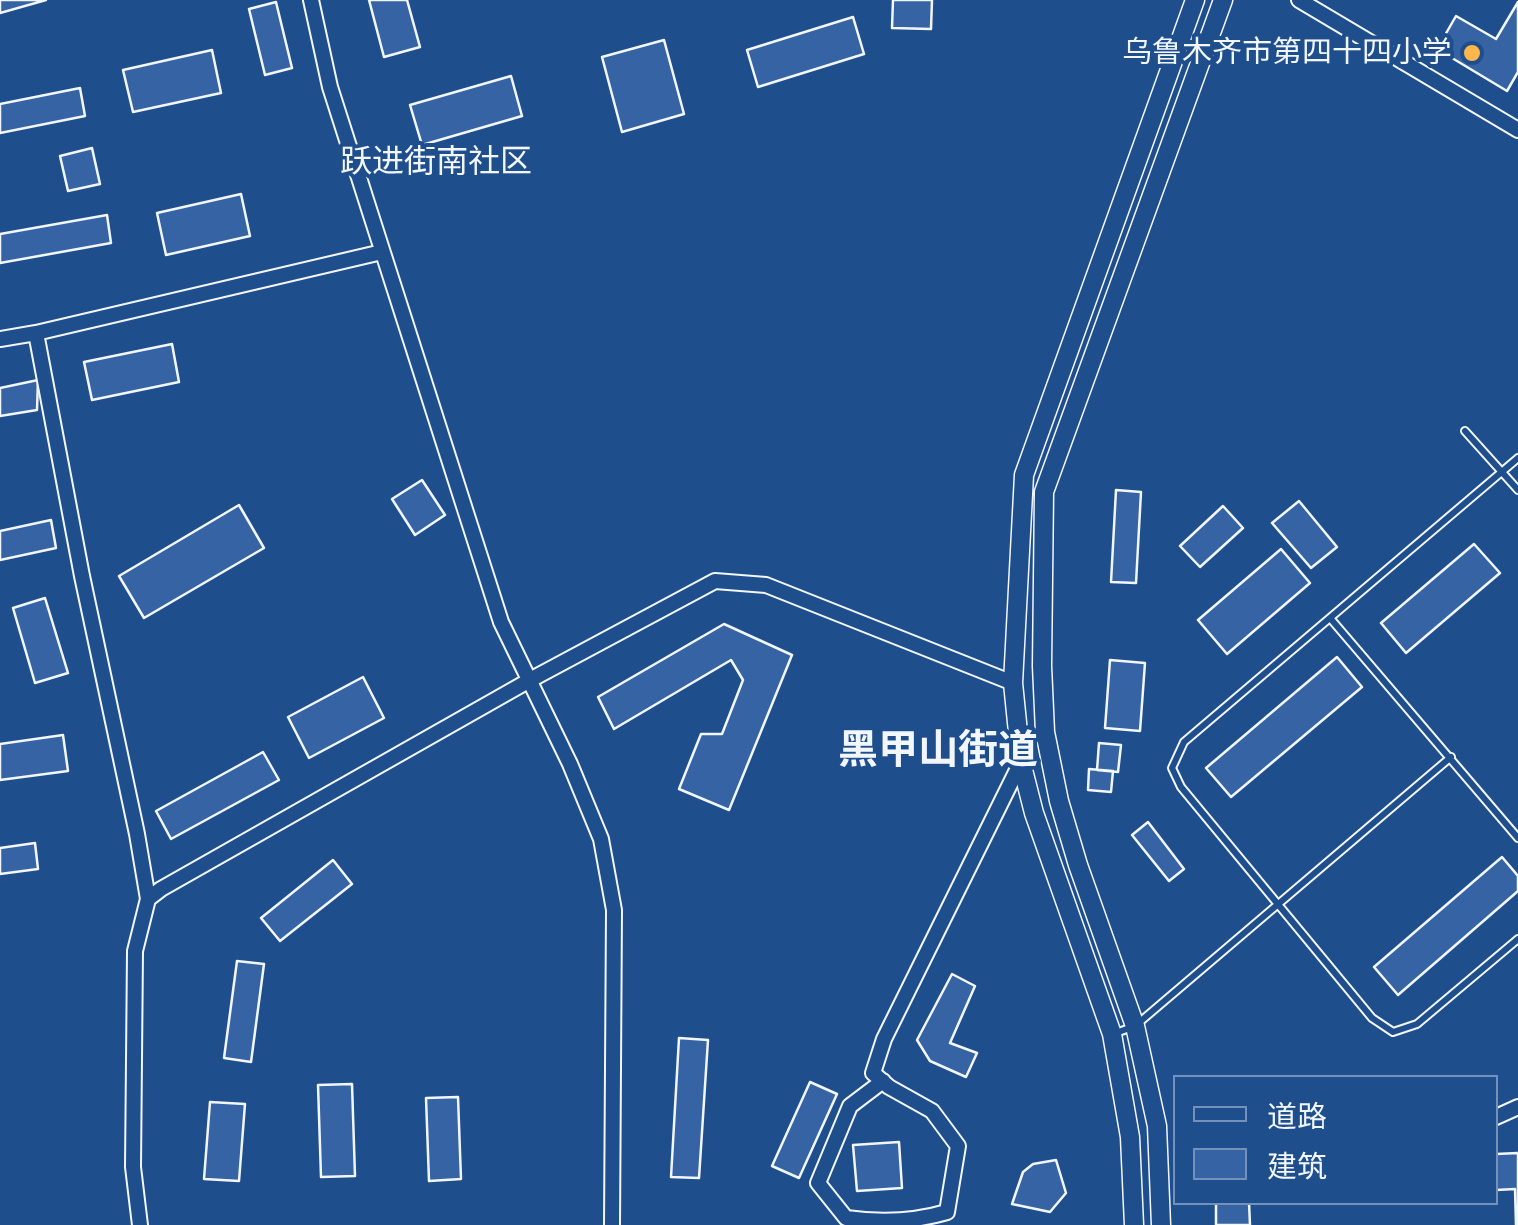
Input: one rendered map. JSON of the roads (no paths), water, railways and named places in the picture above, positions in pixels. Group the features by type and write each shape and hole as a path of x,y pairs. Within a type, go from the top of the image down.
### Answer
{"street":[{"path":"312,0 330,87 500,622 602,839 614,910 612,1225"},
{"path":"1134,1225 1130,1137 1112,1034 1034,813 1020,762 1013,683 1024,474 1194,0"},
{"path":"1162,1225 1166,1126 1078,865 1059,801 1046,732 1042,666 1044,492 1223,0"},
{"path":"1299,0 1518,130"},
{"path":"0,339 382,252"},
{"path":"36,333 148,899 135,951 133,1166 140,1225"},
{"path":"148,899 161,888 530,680 715,581 766,585 1013,683"},
{"path":"883,1081 850,1106 818,1183 846,1218 876,1222 921,1220 947,1212 958,1146 932,1111 873,1073 884,1040 1020,762"}],"lane":[{"path":"1465,432 1518,490"},
{"path":"1518,458 1184,742 1172,768 1181,787 1372,1018 1393,1032 1417,1024 1518,939"},
{"path":"1330,618 1518,838"},
{"path":"1112,1034 1135,1026 1451,757"}],"place":[{"name":"乌鲁木齐市第四十四小学","path":"1472,53"}],"district":[{"name":"跃进街南社区","path":"436,162"},
{"name":"黑甲山街道","path":"938,751"}]}
